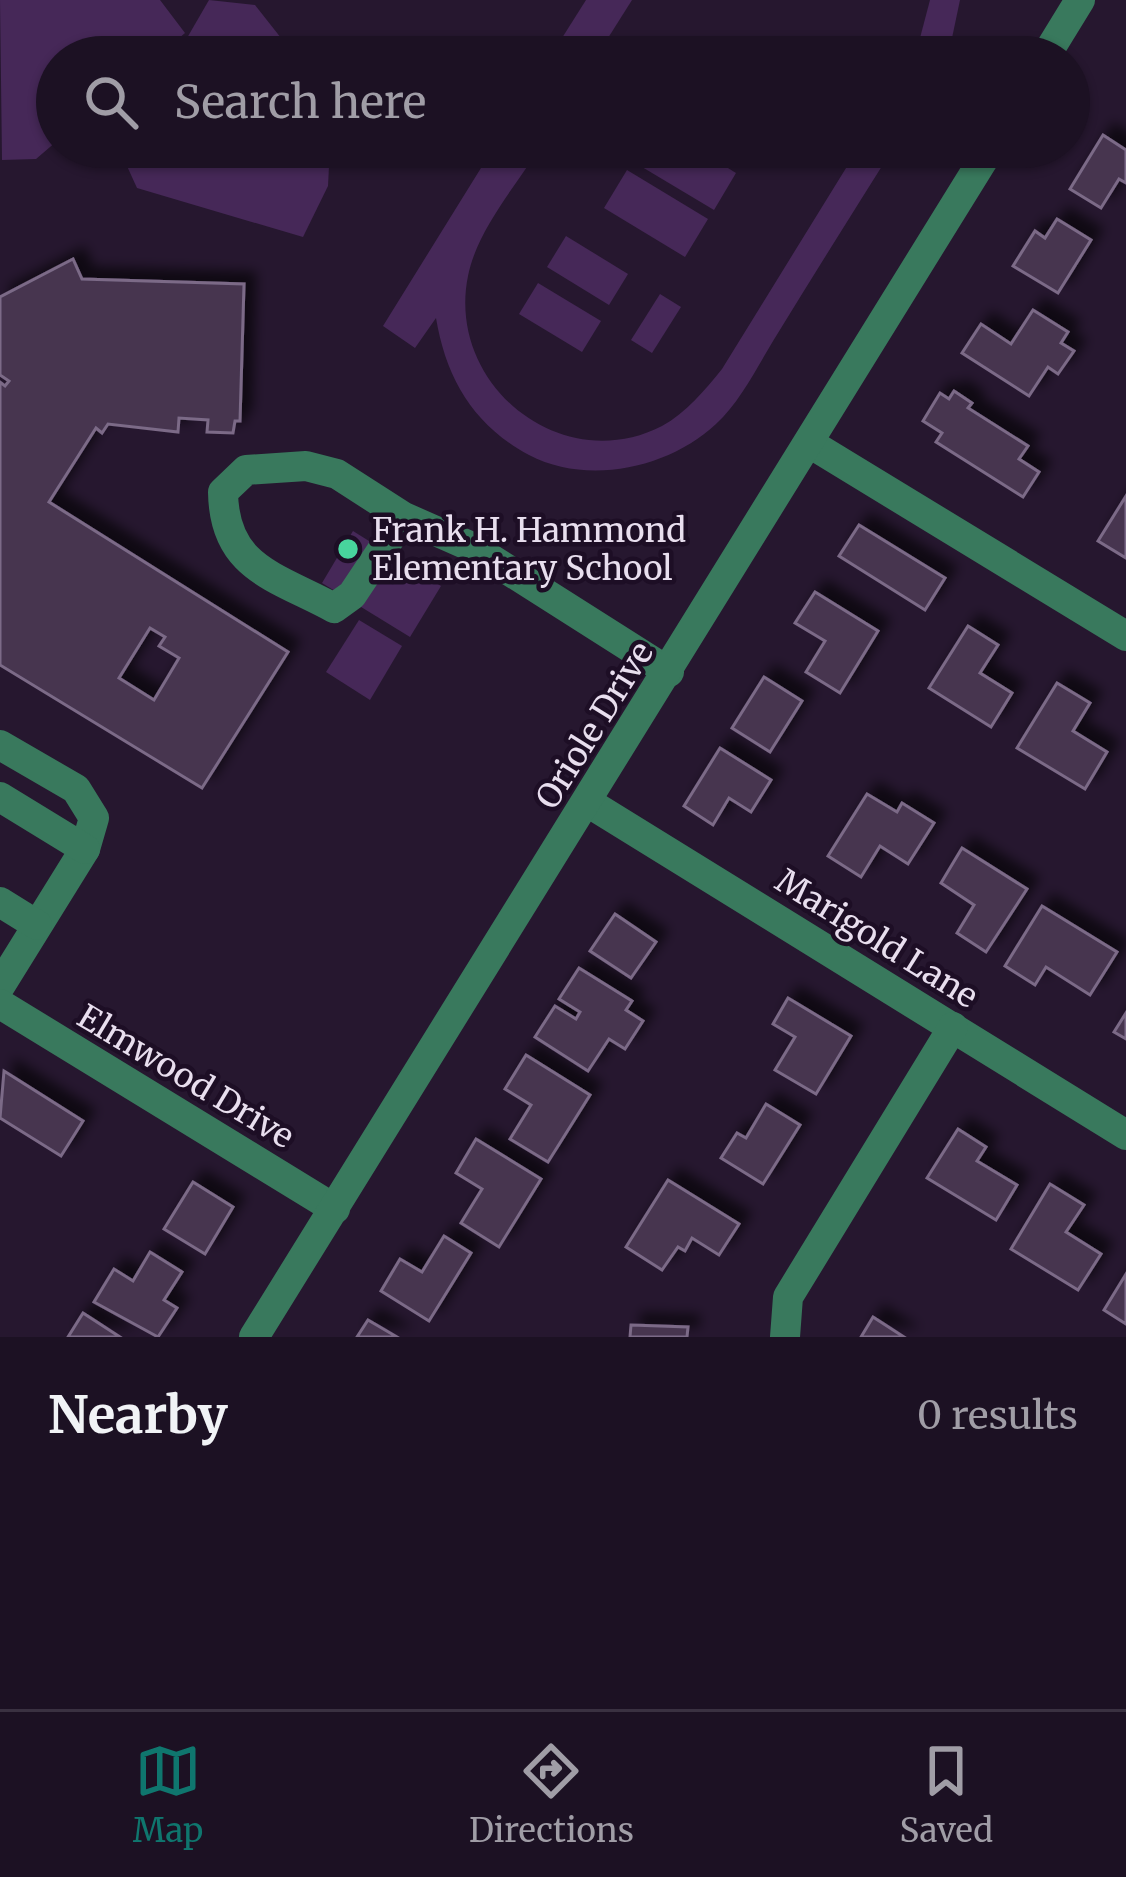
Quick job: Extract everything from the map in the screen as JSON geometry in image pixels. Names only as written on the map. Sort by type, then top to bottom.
[{"type":"street","points":[[1058,36],[1080,0]]},
{"type":"street","name":"Oriole Drive","points":[[254,1337],[978,168]]},
{"type":"street","points":[[811,444],[1126,636]]},
{"type":"street","points":[[404,517],[352,595],[334,608],[252,564],[229,541],[223,493],[246,470],[306,466],[337,474],[404,517],[472,548],[669,672]]},
{"type":"street","points":[[0,745],[76,789],[94,818],[85,849],[0,986]]},
{"type":"street","points":[[0,797],[85,849]]},
{"type":"street","name":"Marigold Lane","points":[[589,803],[1126,1135]]},
{"type":"street","points":[[0,902],[37,925]]},
{"type":"street","name":"Elmwood Drive","points":[[0,1004],[335,1209]]},
{"type":"street","points":[[785,1337],[788,1298],[953,1027]]},
{"type":"shaded area","points":[[0,0],[160,0],[185,33],[182,36],[36,36],[36,159],[2,160]]},
{"type":"shaded area","points":[[209,0],[255,5],[279,36],[188,36]]},
{"type":"shaded area","points":[[586,0],[632,0],[609,36],[563,36]]},
{"type":"shaded area","points":[[930,0],[960,0],[952,36],[921,36]]},
{"type":"shaded area","points":[[128,168],[329,168],[328,186],[303,237],[137,188]]},
{"type":"shaded area","points":[[481,168],[526,168],[488,225],[468,276],[466,316],[475,352],[493,385],[519,411],[550,430],[586,440],[624,439],[662,426],[687,408],[722,369],[846,168],[881,168],[725,414],[697,439],[652,461],[627,468],[576,469],[529,455],[492,429],[465,398],[447,360],[436,318],[415,348],[383,326]]},
{"type":"shaded area","points":[[644,168],[728,168],[736,173],[714,210]]},
{"type":"shaded area","points":[[627,170],[708,219],[685,257],[604,208]]},
{"type":"shaded area","points":[[566,236],[628,274],[609,305],[547,267]]},
{"type":"shaded area","points":[[538,283],[601,321],[582,352],[519,314]]},
{"type":"shaded area","points":[[660,294],[681,307],[652,353],[631,340]]},
{"type":"shaded area","points":[[353,531],[441,586],[410,637],[322,583]]},
{"type":"shaded area","points":[[359,620],[402,646],[370,700],[326,672]]},
{"type":"building","points":[[1103,135],[1126,150],[1126,183],[1119,179],[1101,208],[1070,189],[1083,168],[1090,168],[1090,156]]},
{"type":"building","points":[[1057,219],[1091,240],[1058,293],[1013,266],[1035,231],[1045,238]]},
{"type":"building","points":[[73,259],[82,279],[244,284],[240,421],[235,421],[233,433],[207,432],[208,420],[179,418],[178,432],[108,424],[102,433],[96,428],[49,502],[288,652],[202,788],[0,665],[0,382],[5,386],[9,381],[0,375],[0,297]],"holes":[[[150,628],[165,637],[159,646],[179,658],[154,700],[119,678]]]},
{"type":"building","points":[[1033,310],[1068,332],[1061,343],[1074,351],[1058,374],[1048,367],[1029,396],[962,353],[981,324],[1011,344]]},
{"type":"building","points":[[954,391],[972,403],[968,408],[1028,446],[1019,459],[1039,472],[1023,497],[936,442],[942,433],[923,421],[940,393],[949,399]]},
{"type":"building","points":[[1126,496],[1126,558],[1098,541]]},
{"type":"building","points":[[859,525],[945,578],[925,610],[839,556]]},
{"type":"building","points":[[815,592],[878,631],[840,693],[806,672],[825,641],[795,623]]},
{"type":"building","points":[[968,626],[998,645],[980,673],[1012,693],[991,727],[929,688]]},
{"type":"building","points":[[764,677],[802,701],[770,752],[732,728]]},
{"type":"building","points":[[1057,683],[1090,703],[1073,731],[1107,752],[1085,789],[1017,748]]},
{"type":"building","points":[[720,748],[771,780],[751,812],[729,798],[713,825],[684,806]]},
{"type":"building","points":[[867,794],[897,812],[902,803],[934,823],[908,864],[880,846],[861,877],[828,856]]},
{"type":"building","points":[[962,848],[1027,889],[986,952],[957,933],[974,905],[941,883]]},
{"type":"building","points":[[1042,906],[1117,952],[1090,995],[1046,967],[1035,985],[1005,966]]},
{"type":"building","points":[[615,914],[656,942],[631,978],[590,951]]},
{"type":"building","points":[[579,968],[632,1001],[626,1010],[643,1021],[625,1049],[609,1039],[588,1071],[535,1037],[555,1006],[576,1019],[580,1012],[559,999]]},
{"type":"building","points":[[788,998],[851,1036],[816,1094],[775,1070],[795,1037],[773,1024]]},
{"type":"building","points":[[1126,1013],[1126,1039],[1114,1032]]},
{"type":"building","points":[[526,1055],[590,1095],[548,1162],[510,1139],[531,1105],[505,1089]]},
{"type":"building","points":[[4,1071],[83,1121],[61,1156],[0,1118]]},
{"type":"building","points":[[766,1104],[800,1125],[763,1184],[721,1158],[737,1133],[746,1138]]},
{"type":"building","points":[[958,1129],[986,1147],[977,1161],[1017,1185],[996,1220],[927,1178]]},
{"type":"building","points":[[476,1139],[541,1179],[499,1247],[461,1223],[482,1189],[456,1173]]},
{"type":"building","points":[[668,1180],[739,1224],[719,1255],[692,1238],[685,1251],[678,1247],[662,1270],[626,1247]]},
{"type":"building","points":[[193,1182],[233,1207],[205,1254],[164,1229]]},
{"type":"building","points":[[1050,1184],[1084,1205],[1066,1232],[1101,1254],[1078,1290],[1011,1249]]},
{"type":"building","points":[[444,1236],[471,1253],[429,1321],[381,1291],[400,1259],[422,1272]]},
{"type":"building","points":[[150,1252],[182,1272],[164,1300],[177,1308],[158,1337],[94,1302],[114,1269],[133,1281]]},
{"type":"building","points":[[1126,1274],[1126,1324],[1104,1310]]},
{"type":"building","points":[[83,1313],[120,1337],[68,1337]]},
{"type":"building","points":[[873,1317],[904,1337],[861,1337]]},
{"type":"building","points":[[368,1320],[397,1337],[357,1337]]},
{"type":"building","points":[[631,1325],[688,1327],[687,1337],[630,1337]]},
{"type":"place","name":"Frank H. Hammond Elementary School","points":[[348,549]]}]
